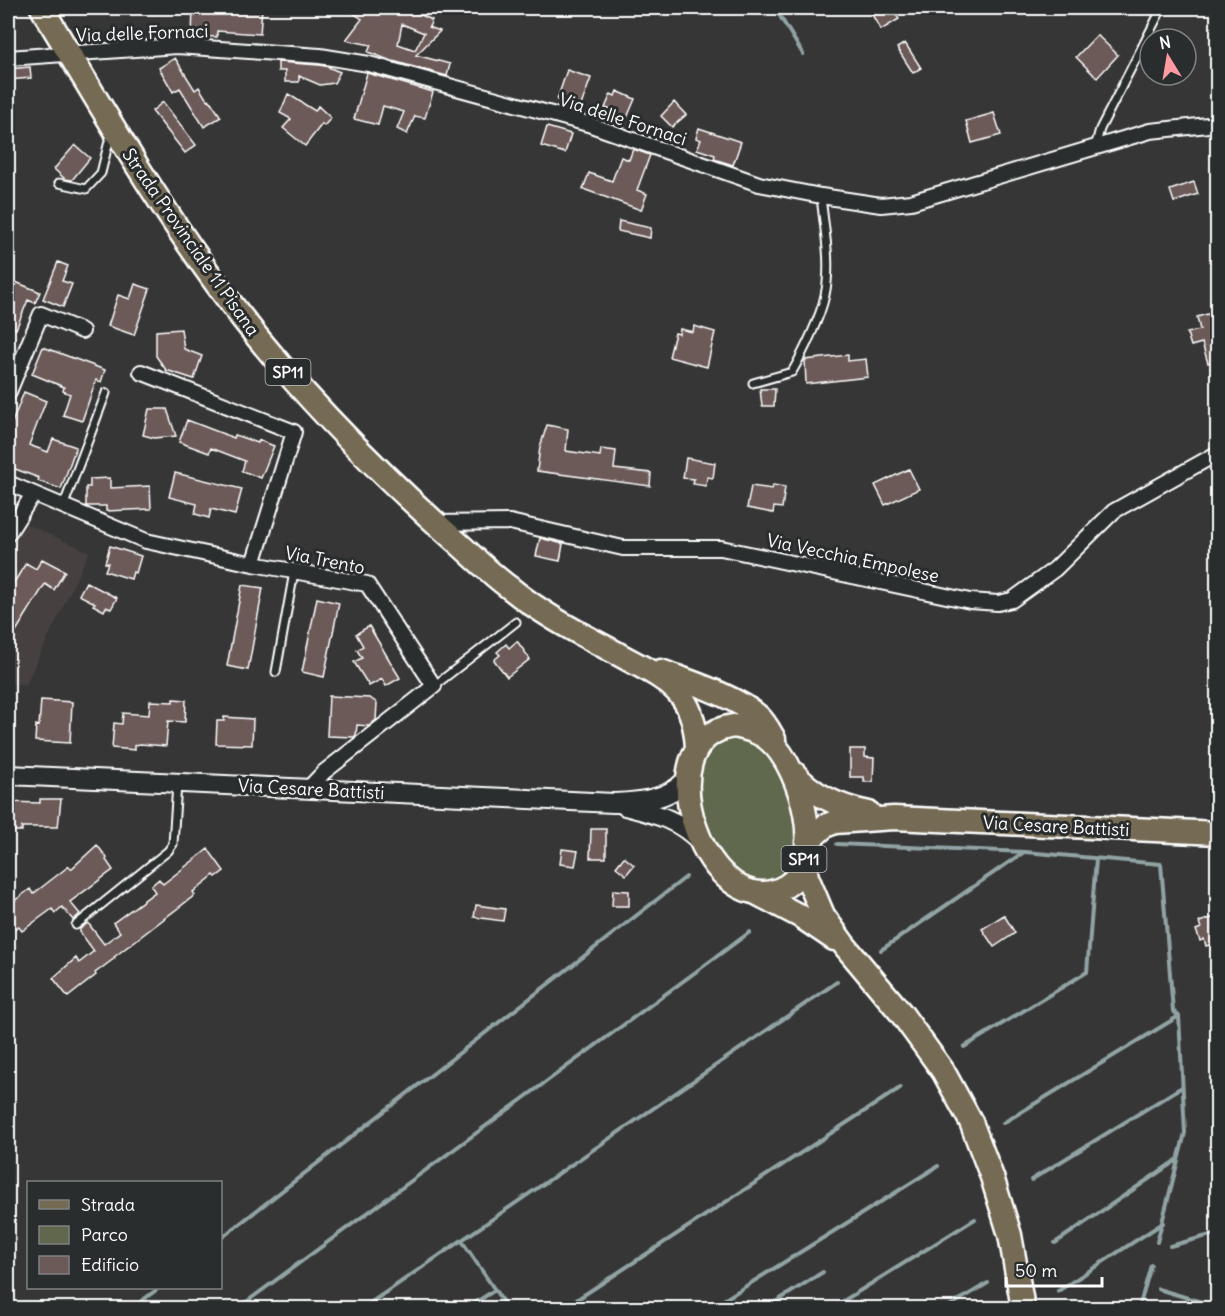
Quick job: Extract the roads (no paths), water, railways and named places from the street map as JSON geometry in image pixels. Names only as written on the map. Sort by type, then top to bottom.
[{"type":"main road","name":"Strada Provinciale 11 Pisana","points":[[42,8],[112,127],[193,251],[246,324],[310,398],[387,479],[509,588],[562,623],[652,672],[681,696],[694,724],[696,748]]},
{"type":"main road","name":"Strada Provinciale 11 Pisana","points":[[621,655],[718,693],[753,712],[767,726],[788,764]]},
{"type":"main road","name":"Via Cesare Battisti","points":[[788,764],[807,820],[806,850],[800,871],[792,882],[774,892],[753,892],[731,881],[714,863],[706,850],[694,827],[690,810],[690,774],[696,748],[710,734],[721,728],[734,726],[758,733],[771,742],[805,785],[832,802],[847,809],[894,818]]},
{"type":"main road","name":"Via Cesare Battisti","points":[[806,850],[817,832],[835,822],[894,818],[1218,833]]},
{"type":"main road","points":[[806,850],[807,877],[817,904],[845,946],[894,1004],[943,1071],[971,1122],[992,1177],[1010,1235],[1023,1308]]},
{"type":"main road","points":[[753,892],[800,916],[845,946]]},
{"type":"street","name":"Via delle Fornaci","points":[[8,58],[177,46],[320,56],[369,64],[588,124],[759,184],[881,205],[911,202],[1150,131],[1218,124]]},
{"type":"street","points":[[8,394],[41,314],[82,332]]},
{"type":"street","points":[[141,372],[294,432],[253,564]]},
{"type":"street","name":"Via Vecchia Empolese","points":[[436,523],[510,522],[623,548],[721,548],[970,601],[999,603],[1012,600],[1055,569],[1114,511],[1218,453]]},
{"type":"street","name":"Via Trento","points":[[8,483],[146,541],[294,572],[368,584],[434,686]]},
{"type":"street","points":[[8,534],[33,494]]},
{"type":"street","points":[[308,789],[324,772],[434,686]]},
{"type":"street","name":"Via Cesare Battisti","points":[[8,774],[614,803],[637,802],[665,794],[684,784],[690,774]]},
{"type":"street","name":"Via Cesare Battisti","points":[[614,803],[648,812],[681,825],[690,830],[706,850]]},
{"type":"lane","points":[[1095,147],[1100,129],[1162,8]]},
{"type":"lane","points":[[59,183],[86,189],[100,173],[112,127]]},
{"type":"lane","points":[[753,383],[792,372],[802,355],[825,296],[827,269],[821,196]]},
{"type":"lane","points":[[63,507],[106,393]]},
{"type":"lane","points":[[276,672],[294,572]]},
{"type":"lane","points":[[434,686],[516,622]]},
{"type":"lane","points":[[76,925],[168,851],[172,844],[177,783]]},
{"type":"waterway","points":[[775,8],[803,54]]},
{"type":"waterway","points":[[837,844],[1025,852],[1161,864],[1173,1011],[1179,1016],[1185,1133],[1157,1242]]},
{"type":"waterway","points":[[881,950],[1024,852]]},
{"type":"waterway","points":[[964,1047],[1087,972],[1096,859]]},
{"type":"waterway","points":[[222,1237],[686,877]]},
{"type":"waterway","points":[[238,1308],[750,932]]},
{"type":"waterway","points":[[363,1308],[837,982]]},
{"type":"waterway","points":[[1003,1123],[1179,1016]]},
{"type":"waterway","points":[[1031,1180],[1182,1087]]},
{"type":"waterway","points":[[564,1308],[900,1088]]},
{"type":"waterway","points":[[1055,1243],[1178,1159]]},
{"type":"waterway","points":[[711,1308],[938,1166]]},
{"type":"waterway","points":[[832,1308],[975,1219]]},
{"type":"waterway","points":[[1058,1291],[1163,1223]]},
{"type":"waterway","points":[[1170,1246],[1218,1233]]},
{"type":"waterway","points":[[462,1241],[507,1308]]},
{"type":"waterway","points":[[1139,1308],[1151,1265]]},
{"type":"waterway","points":[[766,1308],[823,1272]]},
{"type":"waterway","points":[[946,1308],[988,1283]]},
{"type":"waterway","points":[[132,1308],[158,1289]]},
{"type":"waterway","points":[[1158,1289],[1218,1307]]},
{"type":"waterway","points":[[467,1308],[495,1290]]}]
